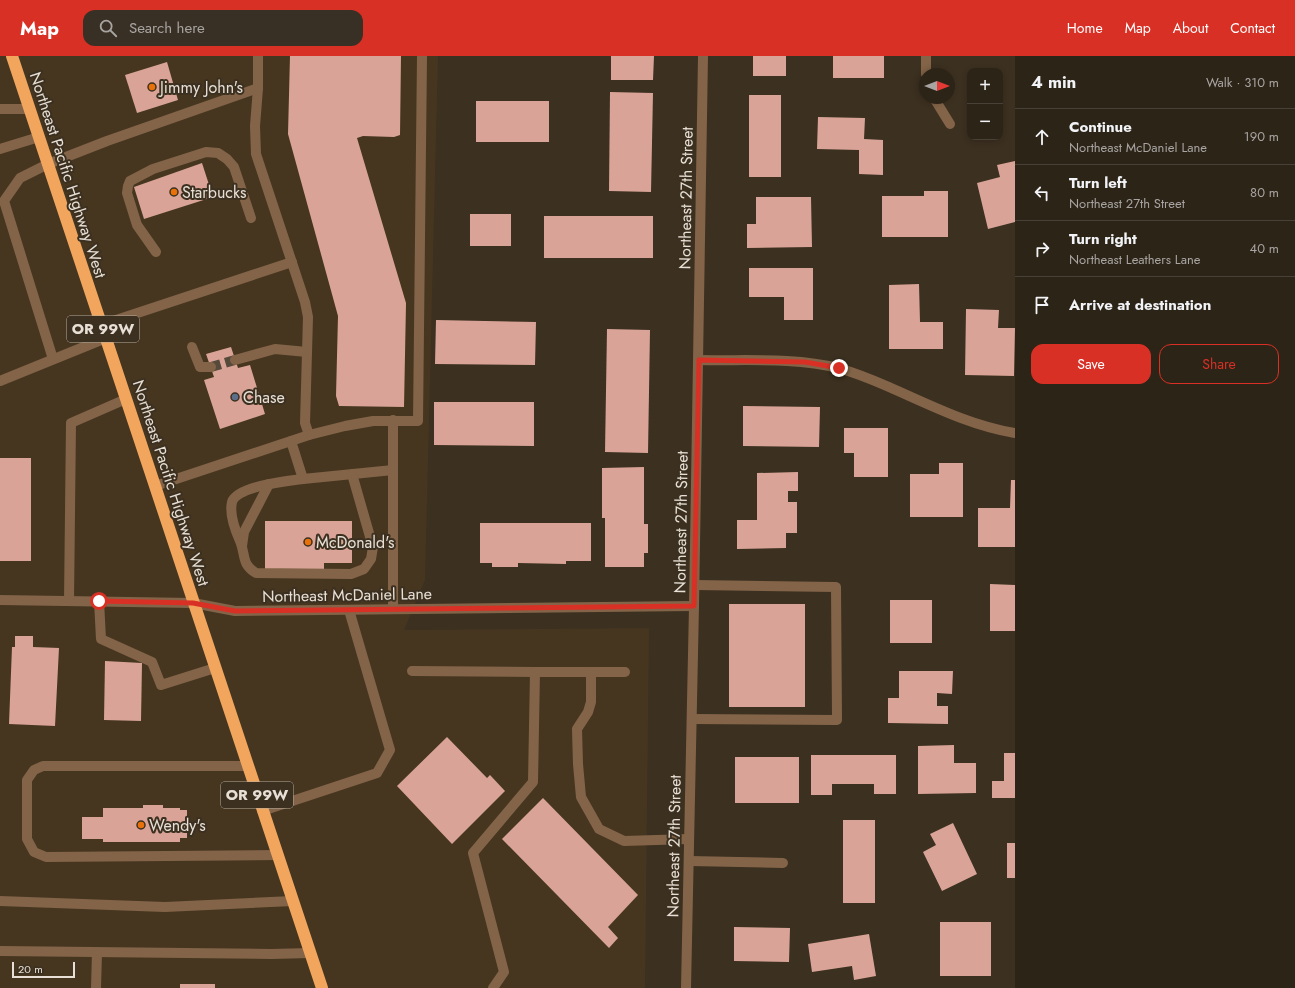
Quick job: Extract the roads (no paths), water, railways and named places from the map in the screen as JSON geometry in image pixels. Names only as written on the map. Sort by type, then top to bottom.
[{"type":"highway","name":"Northeast Pacific Highway West","points":[[12,56],[322,988]]},
{"type":"street","points":[[258,56],[256,154],[305,302],[308,317],[305,422],[309,435]]},
{"type":"street","points":[[154,486],[309,435],[373,421],[418,421],[422,56]]},
{"type":"street","name":"Northeast 27th Street","points":[[686,988],[695,585],[703,56]]},
{"type":"street","points":[[926,56],[926,68]]},
{"type":"street","points":[[53,359],[4,201],[20,178],[48,164],[111,140],[258,88]]},
{"type":"street","points":[[938,104],[950,124]]},
{"type":"street","points":[[0,109],[30,109]]},
{"type":"street","points":[[0,149],[39,138]]},
{"type":"street","points":[[156,252],[137,225],[127,194],[130,181],[154,169],[206,152],[218,153],[227,159],[234,167],[251,218]]},
{"type":"street","points":[[101,325],[292,262]]},
{"type":"street","points":[[0,381],[106,338]]},
{"type":"street","points":[[192,347],[200,367],[211,367]]},
{"type":"street","points":[[235,360],[275,350],[307,352]]},
{"type":"street","points":[[699,360],[805,362],[839,368],[870,379],[952,414],[998,430],[1015,433]]},
{"type":"street","points":[[69,601],[71,423],[126,399]]},
{"type":"street","points":[[393,420],[393,609]]},
{"type":"street","points":[[291,441],[303,478]]},
{"type":"street","points":[[242,546],[231,516],[232,502],[237,496],[248,490],[269,484],[303,478],[393,470]]},
{"type":"street","points":[[269,484],[244,532],[242,546],[243,558],[249,569],[256,573],[351,574],[364,569],[371,560],[373,547],[352,474]]},
{"type":"street","points":[[692,719],[837,720],[836,587],[695,585]]},
{"type":"street","name":"Northeast McDaniel Lane","points":[[0,600],[193,603],[235,611],[694,606]]},
{"type":"street","points":[[99,601],[102,639],[152,662],[161,685],[215,668]]},
{"type":"street","points":[[262,811],[377,773],[390,750],[349,610]]},
{"type":"street","points":[[412,671],[625,672]]},
{"type":"street","points":[[493,988],[504,972],[473,853],[534,782],[535,672]]},
{"type":"street","points":[[591,672],[591,702],[588,712],[577,728],[578,764],[581,797],[599,829],[624,841],[689,839]]},
{"type":"street","points":[[247,766],[44,766],[34,770],[27,780],[27,839],[34,852],[46,857],[278,855]]},
{"type":"street","points":[[689,861],[783,863]]},
{"type":"street","points":[[0,901],[165,907],[293,901]]},
{"type":"street","points":[[0,951],[272,954],[310,953]]},
{"type":"street","points":[[96,988],[97,952]]},
{"type":"tunnel","points":[[211,367],[235,360]]},
{"type":"place","name":"Jimmy John's","points":[[152,87]]},
{"type":"place","name":"Starbucks","points":[[174,192]]},
{"type":"place","name":"Chase","points":[[235,397]]},
{"type":"place","name":"McDonald's","points":[[308,542]]},
{"type":"place","name":"Wendy's","points":[[141,825]]}]
